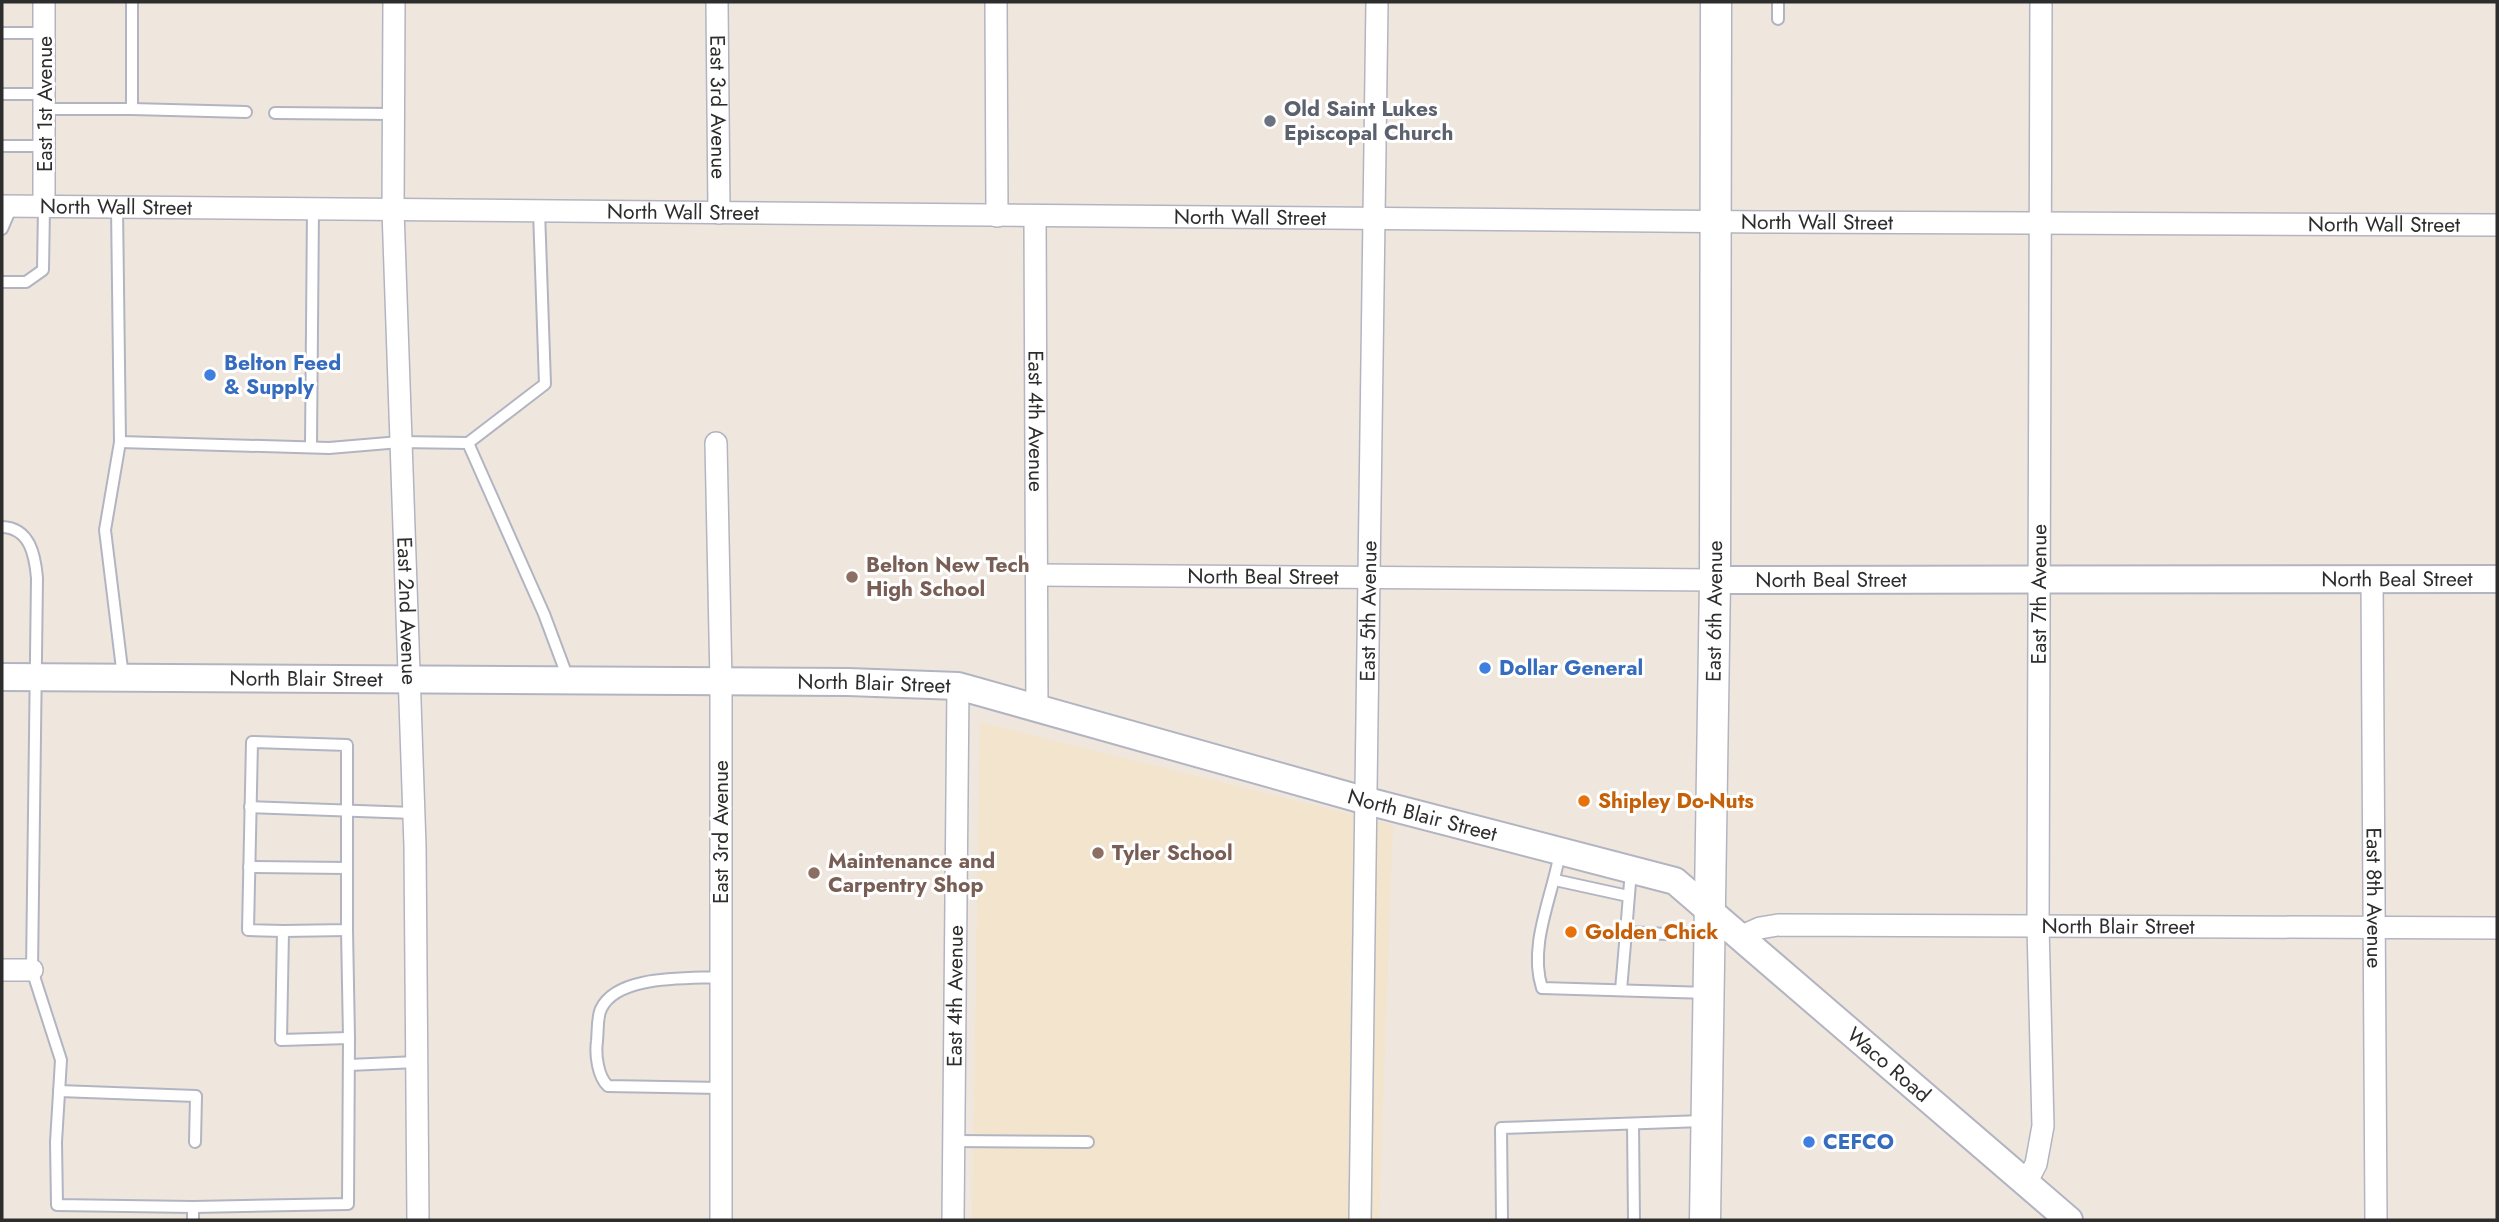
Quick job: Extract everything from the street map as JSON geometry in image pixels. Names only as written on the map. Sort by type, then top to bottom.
[{"type":"main road","name":"East 6th Avenue","points":[[1705,1220],[1714,580],[1716,2]]},
{"type":"street","name":"East 1st Avenue","points":[[44,2],[44,207]]},
{"type":"street","name":"East 2nd Avenue","points":[[394,2],[393,210],[414,813],[418,1220]]},
{"type":"street","name":"East 3rd Avenue","points":[[717,2],[719,213]]},
{"type":"street","points":[[996,2],[997,216]]},
{"type":"street","name":"East 5th Avenue","points":[[1360,1220],[1377,2]]},
{"type":"street","name":"East 7th Avenue","points":[[2026,1184],[2036,1164],[2043,1126],[2038,926],[2041,2]]},
{"type":"street","name":"North Wall Street","points":[[7,206],[1716,222],[2497,225]]},
{"type":"street","name":"East 4th Avenue","points":[[1035,216],[1037,710]]},
{"type":"street","name":"East 3rd Avenue","points":[[716,443],[721,682],[721,1220]]},
{"type":"street","name":"North Beal Street","points":[[1037,575],[1714,580],[2497,579]]},
{"type":"street","name":"East 8th Avenue","points":[[2372,578],[2376,1220]]},
{"type":"street","name":"North Blair Street","points":[[2,677],[848,682],[958,686],[1367,801],[1675,881],[1709,922]]},
{"type":"street","name":"East 4th Avenue","points":[[953,1220],[958,686]]},
{"type":"street","name":"Waco Road","points":[[1709,922],[1742,936],[2069,1220]]},
{"type":"street","name":"North Blair Street","points":[[1742,936],[1760,928],[1778,925],[2497,928]]},
{"type":"street","points":[[2,970],[32,970]]},
{"type":"lane","points":[[132,2],[132,109]]},
{"type":"lane","points":[[1778,2],[1778,19]]},
{"type":"lane","points":[[2,33],[45,33]]},
{"type":"lane","points":[[2,94],[45,102],[132,109],[246,112]]},
{"type":"lane","points":[[275,113],[393,114]]},
{"type":"lane","points":[[2,146],[45,146]]},
{"type":"lane","points":[[2,229],[7,206]]},
{"type":"lane","points":[[2,282],[26,282],[43,270],[44,207]]},
{"type":"lane","points":[[117,207],[120,442],[105,530],[123,677]]},
{"type":"lane","points":[[311,446],[313,209]]},
{"type":"lane","points":[[120,442],[329,448],[400,442],[468,443],[545,384],[539,211]]},
{"type":"lane","points":[[468,443],[544,614],[569,681]]},
{"type":"lane","points":[[2,527],[21,533],[31,545],[36,561],[38,678],[32,970],[61,1060],[56,1142],[58,1205],[192,1207],[348,1204],[347,745],[252,742],[248,930],[347,930]]},
{"type":"lane","points":[[250,807],[414,813]]},
{"type":"lane","points":[[1560,851],[1555,880],[1547,900],[1538,975],[1542,988],[1708,993]]},
{"type":"lane","points":[[249,867],[347,868]]},
{"type":"lane","points":[[1621,990],[1631,870]]},
{"type":"lane","points":[[1555,880],[1628,896]]},
{"type":"lane","points":[[1626,932],[1709,922]]},
{"type":"lane","points":[[283,932],[281,1040],[349,1038]]},
{"type":"lane","points":[[721,1088],[608,1086],[602,1081],[596,1049],[601,1008],[620,989],[645,982],[722,977]]},
{"type":"lane","points":[[349,1065],[417,1062]]},
{"type":"lane","points":[[59,1091],[196,1096],[195,1142]]},
{"type":"lane","points":[[1502,1220],[1501,1128],[1706,1120]]},
{"type":"lane","points":[[1633,1124],[1634,1220]]},
{"type":"lane","points":[[954,1141],[1088,1142]]},
{"type":"lane","points":[[192,1207],[193,1220]]},
{"type":"shaded area","points":[[980,722],[1393,825],[1379,1220],[972,1220]]},
{"type":"place","name":"Old Saint Lukes Episcopal Church","points":[[1270,121]]},
{"type":"place","name":"Belton Feed & Supply","points":[[210,375]]},
{"type":"place","name":"Belton New Tech High School","points":[[852,577]]},
{"type":"place","name":"Dollar General","points":[[1485,668]]},
{"type":"place","name":"Shipley Do-Nuts","points":[[1584,801]]},
{"type":"place","name":"Tyler School","points":[[1098,853]]},
{"type":"place","name":"Maintenance and Carpentry Shop","points":[[814,873]]},
{"type":"place","name":"Golden Chick","points":[[1571,932]]},
{"type":"place","name":"CEFCO","points":[[1809,1142]]}]
